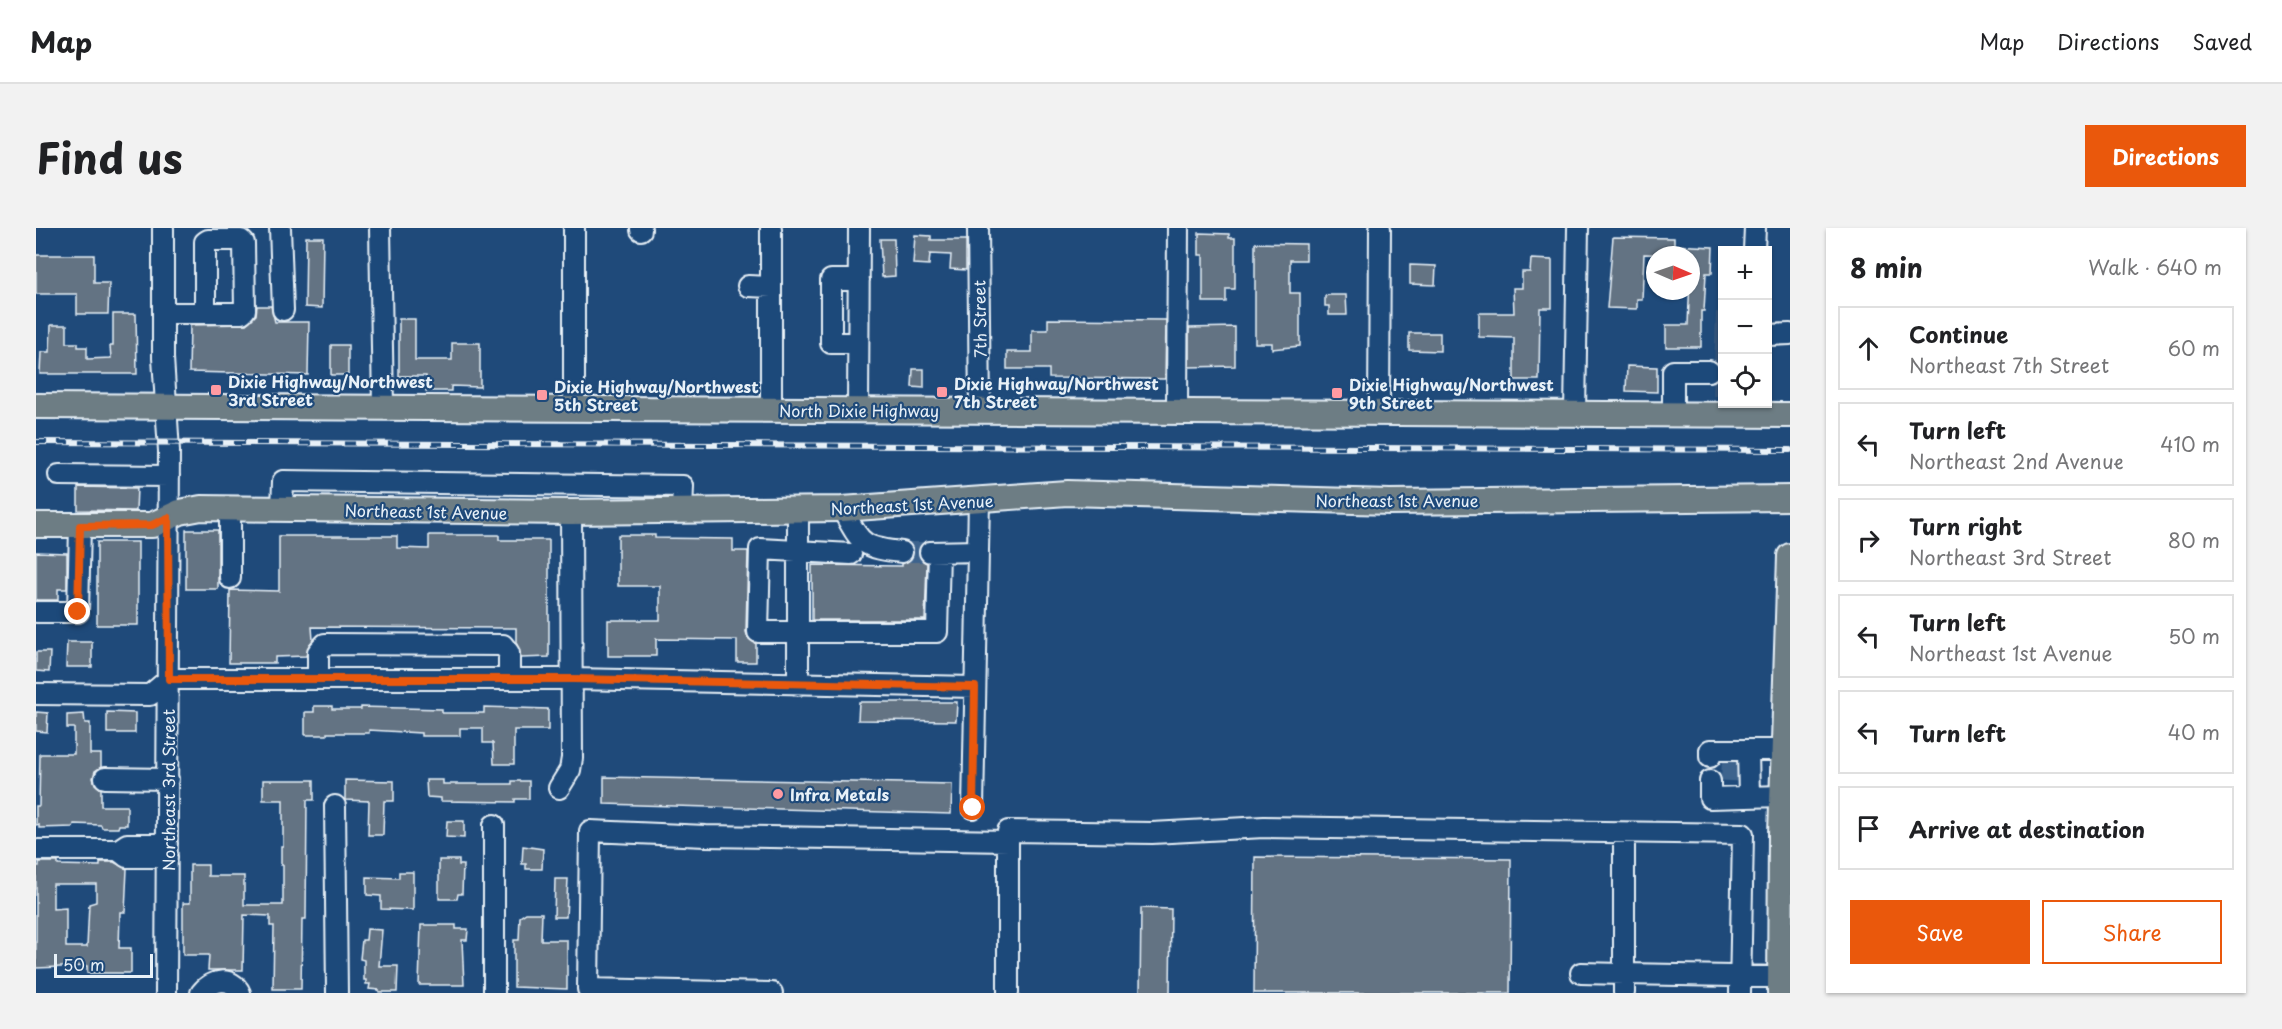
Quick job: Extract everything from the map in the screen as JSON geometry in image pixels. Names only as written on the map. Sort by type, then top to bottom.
[{"type":"main road","name":"North Dixie Highway","points":[[36,406],[1672,414],[1725,409],[1790,415]]},
{"type":"main road","name":"Northeast 1st Avenue","points":[[36,525],[152,525],[180,513],[201,508],[573,512],[843,509],[1067,493],[1390,502],[1790,498]]},
{"type":"main road","points":[[1784,982],[1785,834],[1782,796],[1786,743],[1790,556]]},
{"type":"street","name":"Northeast 3rd Street","points":[[163,228],[163,314],[170,476],[166,993]]},
{"type":"street","points":[[280,228],[284,310]]},
{"type":"street","points":[[380,228],[383,408]]},
{"type":"street","points":[[574,228],[574,408]]},
{"type":"street","points":[[771,228],[771,409]]},
{"type":"street","points":[[858,409],[859,228]]},
{"type":"street","name":"7th Street","points":[[978,228],[980,411]]},
{"type":"street","points":[[1177,411],[1178,228]]},
{"type":"street","points":[[1379,412],[1380,228]]},
{"type":"street","points":[[1575,413],[1578,228]]},
{"type":"street","points":[[1755,228],[1755,246]]},
{"type":"street","points":[[858,343],[831,343],[831,280],[859,280]]},
{"type":"street","points":[[748,286],[771,287]]},
{"type":"street","points":[[163,314],[205,313]]},
{"type":"street","points":[[1772,335],[1790,334]]},
{"type":"street","points":[[1672,414],[1673,370],[1709,371]]},
{"type":"street","points":[[59,475],[170,476]]},
{"type":"street","points":[[282,509],[283,480],[683,486],[682,511]]},
{"type":"street","points":[[559,788],[570,770],[572,758],[573,512],[576,484]]},
{"type":"street","points":[[973,808],[979,500]]},
{"type":"street","points":[[230,509],[230,578]]},
{"type":"street","points":[[798,509],[798,685]]},
{"type":"street","points":[[843,509],[857,537],[875,549],[902,552]]},
{"type":"street","points":[[36,612],[78,612],[80,526]]},
{"type":"street","points":[[852,554],[760,549],[758,632],[937,632],[934,552],[978,551]]},
{"type":"street","points":[[318,679],[318,652],[325,644],[360,644],[503,645],[509,654],[509,679]]},
{"type":"street","points":[[36,694],[150,695],[169,679],[573,679],[975,687]]},
{"type":"street","points":[[1710,757],[1710,750],[1737,753],[1786,743]]},
{"type":"street","points":[[1737,753],[1737,792]]},
{"type":"street","points":[[105,778],[168,779]]},
{"type":"street","points":[[1710,781],[1710,798],[1737,792],[1782,796]]},
{"type":"street","points":[[335,806],[336,993]]},
{"type":"street","points":[[494,825],[494,993]]},
{"type":"street","points":[[1008,993],[1008,831],[1152,833],[1264,827],[1743,834],[1740,984]]},
{"type":"street","points":[[772,993],[588,989],[590,831],[706,836],[1008,841]]},
{"type":"street","points":[[1624,833],[1624,983]]},
{"type":"street","points":[[36,850],[118,850],[127,844],[167,851]]},
{"type":"street","points":[[1581,973],[1624,983],[1784,982]]},
{"type":"street","points":[[201,993],[215,982],[241,985]]},
{"type":"shaded area","points":[[1716,312],[1718,312],[1718,396],[1713,396]]},
{"type":"building","points":[[1199,233],[1229,234],[1229,238],[1235,238],[1235,289],[1226,289],[1226,302],[1203,302],[1203,255],[1199,255]]},
{"type":"building","points":[[915,235],[931,236],[931,240],[966,240],[966,270],[950,269],[951,255],[930,254],[929,265],[913,264]]},
{"type":"building","points":[[306,237],[323,237],[322,308],[305,307]]},
{"type":"building","points":[[1613,237],[1674,238],[1674,245],[1694,246],[1646,246],[1642,299],[1637,299],[1637,309],[1607,308]]},
{"type":"building","points":[[880,239],[894,239],[895,276],[882,277]]},
{"type":"building","points":[[1255,243],[1306,244],[1306,260],[1290,260],[1290,293],[1300,293],[1300,346],[1272,349],[1272,343],[1255,343]]},
{"type":"building","points":[[1700,246],[1713,247],[1712,273],[1706,273],[1704,311],[1701,311],[1701,347],[1666,347],[1666,325],[1688,325],[1689,300],[1700,300]]},
{"type":"building","points":[[36,255],[94,255],[94,283],[109,283],[108,314],[77,314],[77,294],[36,294]]},
{"type":"building","points":[[1531,259],[1552,260],[1552,308],[1540,308],[1539,380],[1514,380],[1514,338],[1479,337],[1479,313],[1514,313],[1513,288],[1522,288],[1522,272],[1530,272]]},
{"type":"building","points":[[1410,265],[1436,266],[1435,285],[1410,284]]},
{"type":"building","points":[[1346,295],[1347,315],[1329,315],[1329,306],[1325,306],[1325,296]]},
{"type":"building","points":[[257,306],[271,306],[275,322],[309,322],[308,375],[189,372],[190,325],[246,324],[256,315]]},
{"type":"building","points":[[113,314],[136,314],[137,374],[40,374],[41,352],[50,352],[51,325],[67,325],[67,343],[78,343],[78,347],[87,347],[87,359],[111,358]]},
{"type":"building","points":[[399,319],[415,319],[415,360],[452,360],[452,343],[480,343],[480,387],[451,386],[451,391],[426,391],[426,376],[399,376]]},
{"type":"building","points":[[1048,319],[1166,320],[1165,379],[1049,378],[1049,369],[1007,369],[1007,352],[1032,352],[1032,330],[1048,330]]},
{"type":"building","points":[[1235,327],[1235,366],[1189,367],[1189,328]]},
{"type":"building","points":[[1409,333],[1440,333],[1440,351],[1409,350]]},
{"type":"building","points":[[331,345],[348,345],[348,375],[331,375]]},
{"type":"building","points":[[1627,366],[1657,367],[1657,392],[1626,391]]},
{"type":"building","points":[[913,369],[924,369],[924,388],[912,387]]},
{"type":"building","points":[[78,487],[137,488],[136,511],[78,510]]},
{"type":"building","points":[[186,530],[218,530],[218,589],[186,589]]},
{"type":"building","points":[[429,535],[499,535],[499,540],[549,540],[549,657],[521,658],[516,642],[516,628],[312,627],[313,640],[306,656],[275,657],[275,663],[229,663],[230,590],[279,591],[279,536],[397,536],[397,548],[429,549]]},
{"type":"building","points":[[618,535],[733,539],[733,551],[748,551],[746,632],[748,638],[756,644],[756,662],[737,662],[737,640],[656,639],[656,656],[608,656],[608,620],[660,620],[660,586],[618,586]]},
{"type":"building","points":[[97,542],[138,542],[138,625],[97,625]]},
{"type":"building","points":[[910,544],[922,544],[918,553],[920,559],[927,563],[925,620],[812,620],[812,565],[902,566],[912,559],[914,553]]},
{"type":"building","points":[[36,552],[67,553],[67,589],[58,589],[58,600],[36,600]]},
{"type":"building","points":[[67,642],[92,642],[92,667],[66,667]]},
{"type":"building","points":[[36,652],[50,652],[49,672],[36,671]]},
{"type":"building","points":[[859,702],[957,702],[956,721],[858,720]]},
{"type":"building","points":[[314,706],[332,706],[332,709],[361,709],[361,707],[442,709],[442,713],[484,713],[484,707],[548,709],[548,730],[514,730],[514,764],[494,764],[493,743],[483,743],[483,728],[460,728],[460,736],[421,736],[421,733],[369,730],[369,733],[305,735],[305,712],[314,712]]},
{"type":"building","points":[[36,712],[48,713],[47,732],[36,731]]},
{"type":"building","points":[[107,712],[135,713],[135,733],[107,733]]},
{"type":"building","points":[[84,714],[85,723],[90,723],[90,754],[101,754],[101,767],[95,771],[93,778],[95,784],[101,789],[101,806],[127,806],[127,825],[119,825],[118,828],[102,828],[101,825],[74,824],[73,827],[39,828],[39,824],[36,825],[36,806],[39,806],[40,754],[74,754],[74,728],[67,728],[67,715]]},
{"type":"building","name":"Infra Metals","points":[[604,777],[952,784],[951,814],[604,804]]},
{"type":"building","points":[[263,780],[314,780],[314,800],[307,800],[306,919],[302,919],[301,989],[273,989],[274,926],[270,926],[270,916],[244,915],[243,970],[208,970],[209,955],[183,955],[183,903],[190,903],[190,865],[208,865],[208,876],[244,876],[244,905],[283,905],[281,846],[283,846],[283,800],[263,800]]},
{"type":"building","points":[[345,780],[394,781],[394,801],[384,801],[383,835],[368,835],[369,801],[345,800]]},
{"type":"building","points":[[426,780],[443,780],[443,784],[512,784],[512,781],[529,781],[529,799],[515,799],[515,802],[441,801],[441,798],[427,797]]},
{"type":"building","points":[[447,821],[464,821],[464,838],[446,837]]},
{"type":"building","points":[[523,846],[543,849],[542,869],[526,869],[526,864],[522,864]]},
{"type":"building","points":[[1255,857],[1511,859],[1510,993],[1254,993]]},
{"type":"building","points":[[439,860],[459,860],[459,865],[463,865],[462,894],[458,894],[457,899],[439,899]]},
{"type":"building","points":[[39,862],[100,866],[100,862],[114,862],[127,869],[125,912],[120,912],[119,948],[131,948],[131,973],[87,973],[87,966],[36,968],[36,866],[39,866]],"holes":[[[53,884],[96,884],[96,902],[89,904],[87,947],[66,947],[66,908],[53,909]]]},
{"type":"building","points":[[399,872],[413,872],[413,910],[381,909],[381,896],[367,895],[367,877],[399,878]]},
{"type":"building","points":[[555,879],[568,879],[566,917],[554,917]]},
{"type":"building","points":[[1141,908],[1171,909],[1170,993],[1140,993]]},
{"type":"building","points":[[526,913],[542,913],[541,940],[567,940],[567,989],[514,987],[514,940],[519,940],[520,917]]},
{"type":"building","points":[[421,925],[456,925],[456,929],[468,929],[467,940],[462,940],[464,985],[419,985]]},
{"type":"building","points":[[367,929],[382,930],[379,966],[398,966],[397,992],[379,992],[379,990],[369,989],[370,984],[366,984],[364,980],[364,960],[360,959],[362,940],[366,940]]},
{"type":"tunnel","points":[[902,552],[930,552]]},
{"type":"tunnel","points":[[1731,781],[1732,758]]},
{"type":"railway","points":[[36,442],[1790,450]]},
{"type":"place","name":"Dixie Highway/Northwest 3rd Street","points":[[216,390]]},
{"type":"place","name":"Dixie Highway/Northwest 7th Street","points":[[942,392]]},
{"type":"place","name":"Dixie Highway/Northwest 9th Street","points":[[1337,393]]},
{"type":"place","name":"Dixie Highway/Northwest 5th Street","points":[[542,395]]},
{"type":"place","name":"Infra Metals","points":[[778,794]]},
{"type":"route","points":[[78,612],[80,526],[152,525],[168,518],[169,679],[573,679],[975,687],[973,808]]}]
